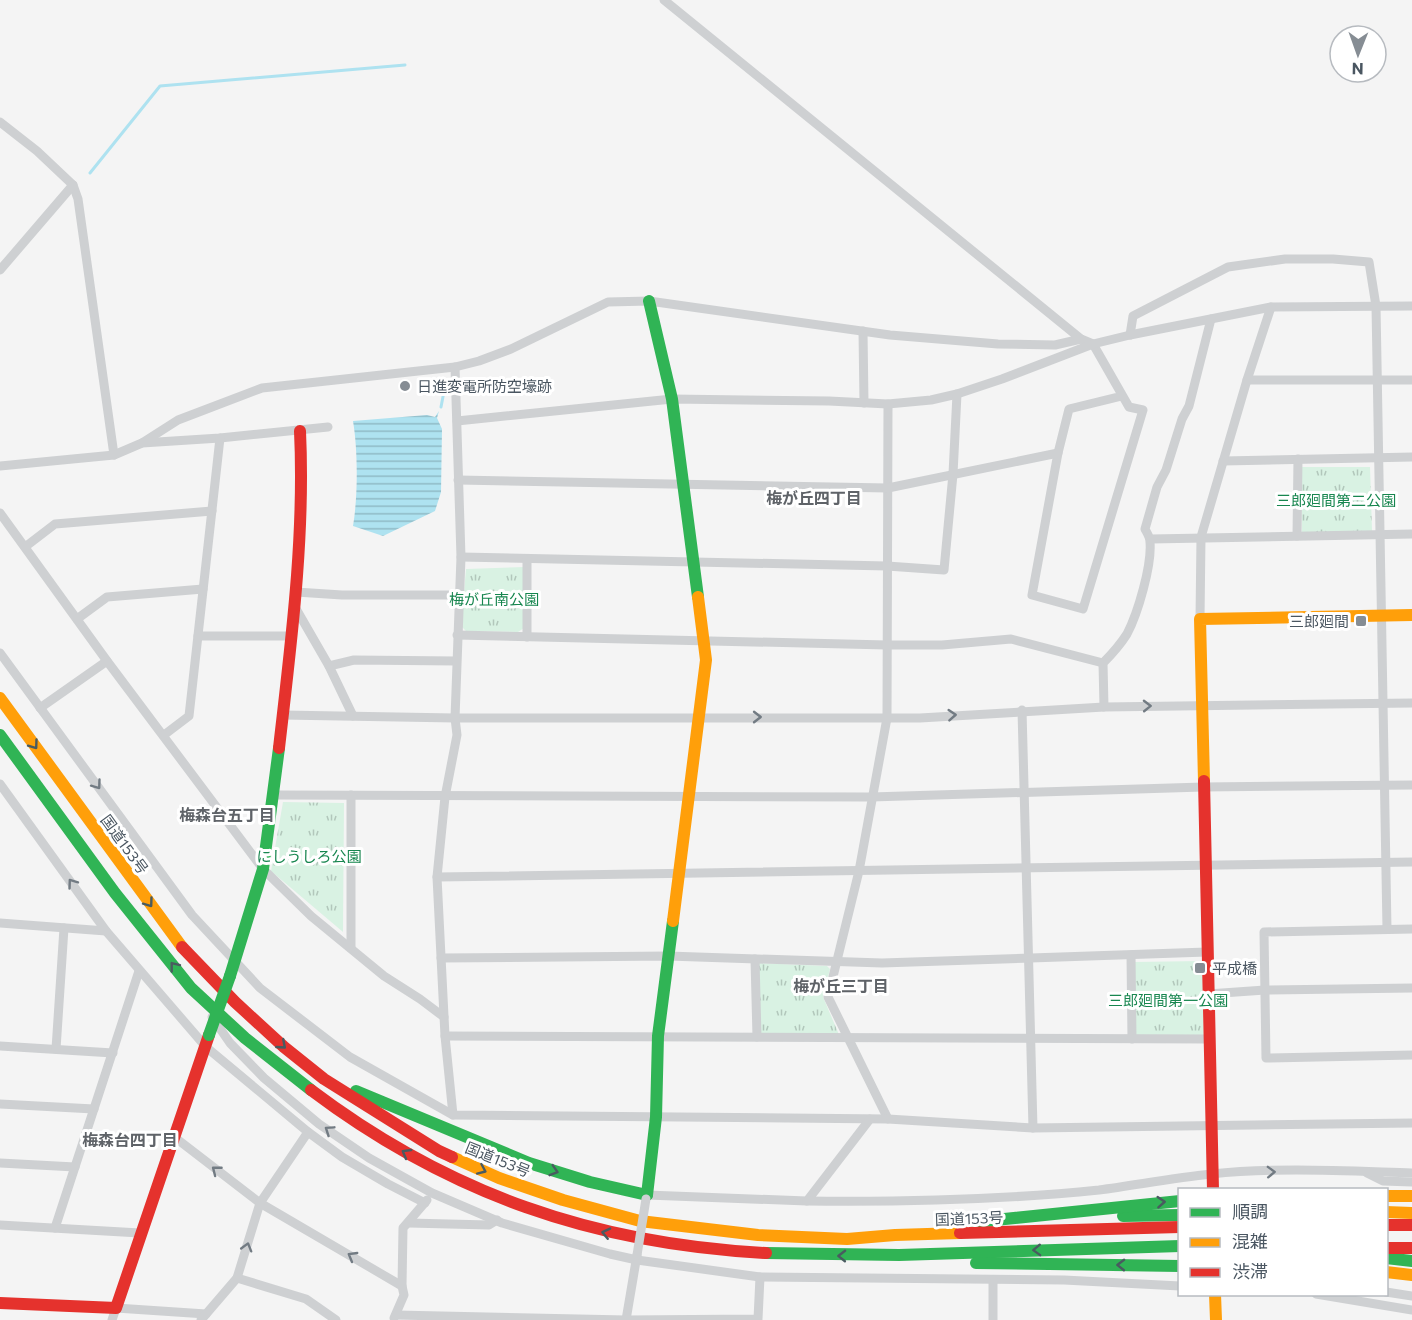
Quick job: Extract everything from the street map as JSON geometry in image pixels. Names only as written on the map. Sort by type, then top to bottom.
[{"type":"main road","points":[[324,1079],[529,1163],[647,1197],[656,1117],[658,1036],[706,660],[672,399],[649,301]]},
{"type":"main road","points":[[0,1303],[114,1314],[173,1136],[230,976],[263,869],[274,795],[295,608],[302,470],[300,430]]},
{"type":"main road","points":[[1213,1180],[1200,619],[1412,615]]},
{"type":"main road","name":"国道153号","points":[[0,698],[184,951],[235,1002],[284,1047],[324,1079],[439,1151],[499,1178],[563,1200],[640,1221],[758,1235],[847,1239],[895,1235],[1178,1227]]},
{"type":"main road","points":[[0,735],[137,920],[189,986],[274,1063],[374,1135],[439,1172],[528,1209],[599,1231],[650,1242],[770,1254],[900,1256],[1178,1246]]},
{"type":"main road","points":[[1388,1196],[1412,1196]]},
{"type":"main road","points":[[895,1235],[946,1224],[1178,1201]]},
{"type":"main road","points":[[1388,1212],[1412,1213]]},
{"type":"main road","points":[[1035,1217],[1178,1215]]},
{"type":"main road","points":[[1388,1225],[1412,1225]]},
{"type":"main road","points":[[1099,1248],[1140,1254],[1178,1254]]},
{"type":"main road","points":[[1388,1248],[1412,1248]]},
{"type":"main road","points":[[900,1256],[953,1263],[1178,1266]]},
{"type":"main road","points":[[1388,1258],[1412,1261]]},
{"type":"main road","points":[[1388,1272],[1412,1275]]},
{"type":"main road","points":[[1215,1296],[1216,1320]]},
{"type":"street","points":[[664,0],[1081,339],[1092,344],[1130,407],[1143,410],[1083,609],[1032,595],[1058,453],[1069,410],[1122,396]]},
{"type":"street","points":[[0,122],[73,185],[78,199],[114,455]]},
{"type":"street","points":[[0,270],[73,185]]},
{"type":"street","points":[[1130,335],[1133,316],[1228,267],[1285,259],[1369,262],[1376,306],[1387,930]]},
{"type":"street","points":[[0,466],[114,455],[142,443],[178,420],[262,388],[455,367],[479,361],[511,349],[608,302],[649,301],[864,331],[998,344],[1055,345],[1081,339]]},
{"type":"street","points":[[457,421],[672,399],[888,404],[930,400],[1002,380],[1092,344],[1271,307],[1412,306]]},
{"type":"street","points":[[1200,619],[1201,537],[1271,307]]},
{"type":"street","points":[[1104,707],[1102,663],[1120,645],[1128,631],[1149,565],[1151,539],[1145,529],[1157,488],[1166,470],[1182,419],[1189,406],[1211,319]]},
{"type":"street","points":[[864,331],[864,403]]},
{"type":"street","points":[[453,1115],[445,1035],[437,877],[445,797],[457,735],[456,661],[461,557],[455,367]]},
{"type":"street","points":[[1247,380],[1412,380]]},
{"type":"street","points":[[461,557],[887,566],[944,570],[953,474],[957,394]]},
{"type":"street","points":[[888,404],[887,718],[859,871],[828,997],[888,1119]]},
{"type":"street","points":[[142,443],[328,427]]},
{"type":"street","points":[[164,735],[189,716],[220,438]]},
{"type":"street","points":[[458,480],[888,488],[1058,453]]},
{"type":"street","points":[[1223,461],[1412,458]]},
{"type":"street","points":[[1297,536],[1298,459]]},
{"type":"street","points":[[25,548],[55,524],[212,511]]},
{"type":"street","points":[[0,513],[107,661],[263,869],[311,916],[384,975],[444,1017]]},
{"type":"street","points":[[1151,539],[1412,534]]},
{"type":"street","points":[[527,560],[527,637]]},
{"type":"street","points":[[76,619],[107,597],[203,590]]},
{"type":"street","points":[[296,592],[342,595],[459,595]]},
{"type":"street","points":[[295,608],[329,666],[353,716]]},
{"type":"street","points":[[198,636],[292,636]]},
{"type":"street","points":[[457,636],[887,645],[942,645],[1011,639],[1102,663]]},
{"type":"street","points":[[0,653],[192,915],[234,962],[260,988],[350,1057],[453,1115],[888,1119],[1033,1128],[1412,1123]]},
{"type":"street","points":[[329,666],[354,660],[456,661]]},
{"type":"street","points":[[40,708],[107,661]]},
{"type":"street","points":[[282,716],[920,718],[1022,710],[1104,707],[1412,703]]},
{"type":"street","points":[[1022,710],[1033,1128]]},
{"type":"street","points":[[0,784],[106,931],[139,971],[207,1041],[308,1132],[351,1162],[425,1203]]},
{"type":"street","points":[[274,795],[871,797],[1203,787],[1412,785]]},
{"type":"street","points":[[351,795],[351,948]]},
{"type":"street","points":[[437,877],[1412,862]]},
{"type":"street","points":[[0,923],[106,931]]},
{"type":"street","points":[[56,1049],[64,928]]},
{"type":"street","points":[[1412,929],[1264,932],[1266,1058],[1412,1055]]},
{"type":"street","points":[[441,958],[668,956],[882,963],[1207,952]]},
{"type":"street","points":[[1131,955],[1131,1039]]},
{"type":"street","points":[[755,959],[757,1037]]},
{"type":"street","points":[[55,1228],[139,971]]},
{"type":"street","points":[[189,986],[230,1042],[264,1078],[336,1136],[369,1158],[432,1193],[496,1220],[610,1254],[760,1277],[1064,1280],[1178,1286]]},
{"type":"street","points":[[1208,994],[1265,990],[1412,988]]},
{"type":"street","points":[[445,1035],[1209,1039]]},
{"type":"street","points":[[0,1046],[113,1053]]},
{"type":"street","points":[[0,1104],[94,1109]]},
{"type":"street","points":[[807,1201],[870,1119]]},
{"type":"street","points":[[114,1314],[203,1317],[237,1278],[260,1203],[308,1132]]},
{"type":"street","points":[[173,1136],[260,1203],[402,1286]]},
{"type":"street","points":[[0,1162],[75,1167]]},
{"type":"street","points":[[626,1320],[647,1197],[894,1202],[991,1199],[1304,1171],[1412,1173]]},
{"type":"street","points":[[1365,1172],[1383,1181],[1412,1182]]},
{"type":"street","points":[[432,1193],[403,1228],[402,1286],[404,1295],[395,1318],[760,1320],[760,1277]]},
{"type":"street","points":[[409,1223],[489,1225],[496,1220]]},
{"type":"street","points":[[0,1225],[140,1233]]},
{"type":"street","points":[[237,1278],[306,1299],[325,1316],[336,1320]]},
{"type":"street","points":[[993,1280],[993,1320]]},
{"type":"street","points":[[1388,1292],[1412,1296]]},
{"type":"street","points":[[1329,1296],[1412,1310]]},
{"type":"green space","name":"三郎廻間第二公園","points":[[1301,467],[1370,467],[1372,531],[1302,533]]},
{"type":"green space","name":"梅が丘南公園","points":[[525,567],[524,628],[518,632],[466,631],[461,626],[466,569]]},
{"type":"green space","name":"にしうしろ公園","points":[[283,802],[344,803],[343,932],[271,871]]},
{"type":"green space","name":"三郎廻間第一公園","points":[[1202,961],[1204,1037],[1134,1037],[1133,962]]},
{"type":"green space","points":[[758,963],[827,966],[830,969],[823,997],[840,1037],[759,1035]]},
{"type":"water","points":[[439,411],[437,418],[442,429],[441,492],[435,511],[383,536],[353,526],[357,474],[353,421],[427,415],[435,417]]},
{"type":"waterway","points":[[90,173],[160,86],[405,65]]},
{"type":"waterway","points":[[441,407],[446,381]]},
{"type":"traffic: fast","points":[[649,301],[672,399],[698,597]]},
{"type":"traffic: fast","points":[[0,735],[115,893],[191,988],[245,1038],[311,1090]]},
{"type":"traffic: fast","points":[[230,976],[263,869],[279,748]]},
{"type":"traffic: fast","points":[[647,1195],[656,1117],[658,1036],[673,921]]},
{"type":"traffic: fast","points":[[209,1035],[230,976]]},
{"type":"traffic: fast","points":[[356,1091],[529,1163],[590,1182],[647,1195]]},
{"type":"traffic: fast","points":[[966,1223],[1178,1201]]},
{"type":"traffic: fast","points":[[1123,1216],[1178,1215]]},
{"type":"traffic: fast","points":[[766,1253],[899,1255],[1178,1246]]},
{"type":"traffic: fast","points":[[1388,1258],[1412,1261]]},
{"type":"traffic: fast","points":[[976,1263],[1178,1266]]},
{"type":"traffic: slow","points":[[673,921],[706,660],[698,597]]},
{"type":"traffic: slow","points":[[1204,781],[1200,619],[1412,615]]},
{"type":"traffic: slow","points":[[0,698],[182,947]]},
{"type":"traffic: slow","points":[[452,1157],[499,1178],[563,1200],[640,1221],[758,1235],[847,1239],[960,1233]]},
{"type":"traffic: slow","points":[[1388,1196],[1412,1196]]},
{"type":"traffic: slow","points":[[1388,1212],[1412,1213]]},
{"type":"traffic: slow","points":[[1388,1272],[1412,1275]]},
{"type":"traffic: slow","points":[[1215,1296],[1216,1320]]},
{"type":"traffic: jam","points":[[279,748],[299,550],[300,431]]},
{"type":"traffic: jam","points":[[1204,781],[1213,1188]]},
{"type":"traffic: jam","points":[[182,947],[235,1002],[284,1047],[324,1079],[452,1157]]},
{"type":"traffic: jam","points":[[0,1303],[116,1308],[209,1035]]},
{"type":"traffic: jam","points":[[311,1090],[363,1126],[416,1158],[470,1185],[526,1207],[583,1225],[642,1238],[703,1248],[766,1253]]},
{"type":"traffic: jam","points":[[1388,1225],[1412,1225]]},
{"type":"traffic: jam","points":[[960,1233],[1178,1227]]},
{"type":"traffic: jam","points":[[1388,1248],[1412,1248]]},
{"type":"place","name":"日進変電所防空壕跡","points":[[405,386]]},
{"type":"place","name":"三郎廻間","points":[[1361,621]]},
{"type":"place","name":"平成橋","points":[[1200,968]]},
{"type":"district","name":"梅が丘四丁目","points":[[814,497]]},
{"type":"district","name":"梅森台五丁目","points":[[227,814]]},
{"type":"district","name":"梅が丘三丁目","points":[[841,985]]},
{"type":"district","name":"梅森台四丁目","points":[[130,1139]]}]
